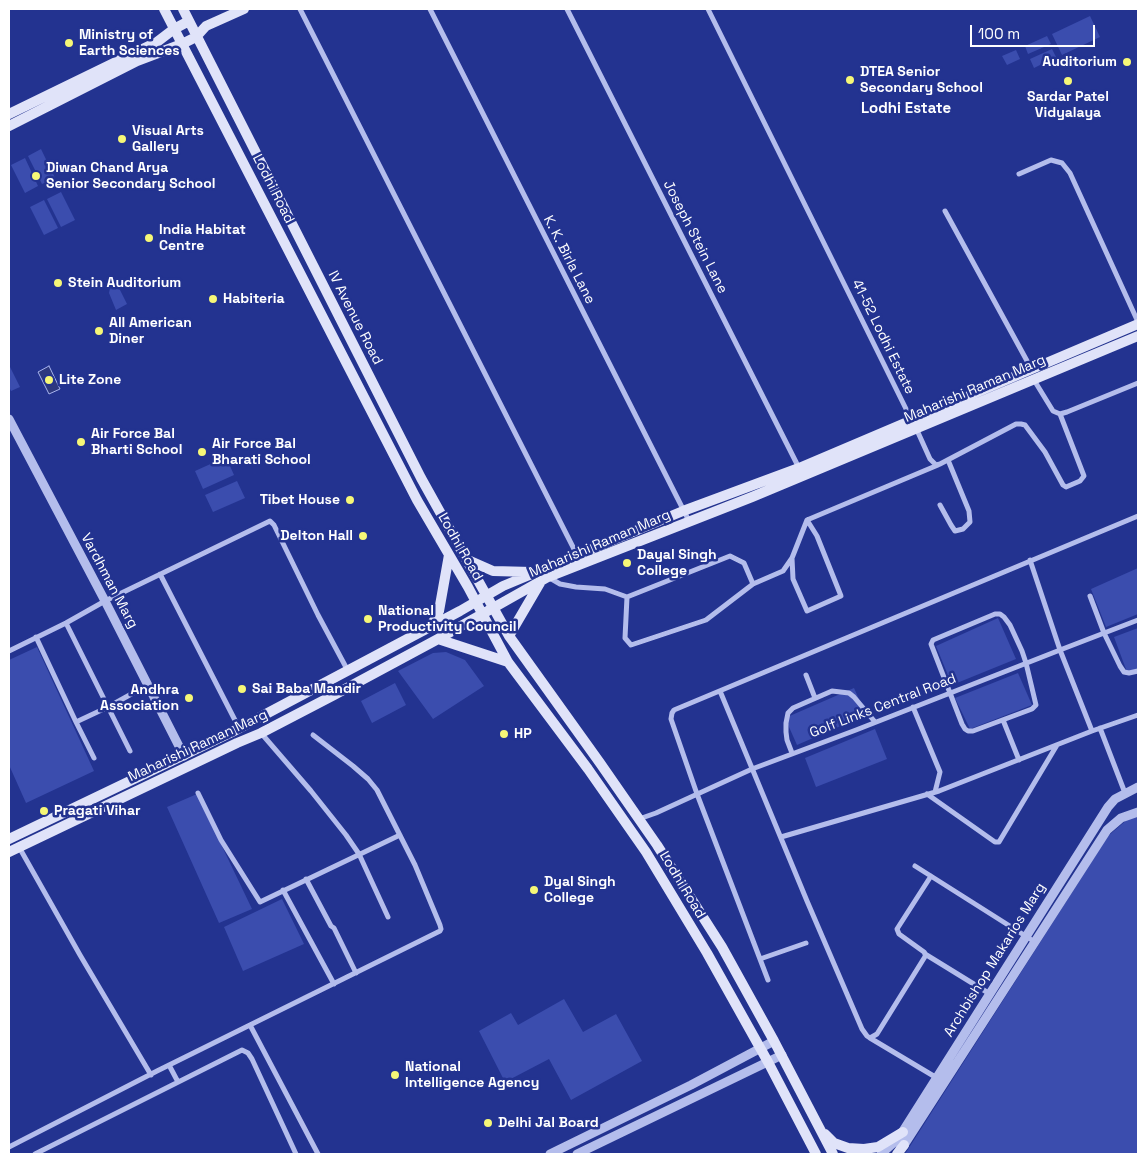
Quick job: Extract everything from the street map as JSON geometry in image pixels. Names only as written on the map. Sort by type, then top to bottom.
[{"type":"main road","name":"Lodhi Road","points":[[164,9],[417,500],[508,662],[588,769],[646,852],[707,953],[768,1062],[816,1154]]},
{"type":"main road","points":[[183,9],[196,37]]},
{"type":"main road","points":[[9,126],[158,42],[174,29],[189,21],[201,22],[228,9]]},
{"type":"main road","points":[[9,114],[182,44],[196,37],[206,26],[244,9]]},
{"type":"main road","name":"IV Avenue Road","points":[[196,37],[422,478],[494,608]]},
{"type":"main road","name":"Maharishi Raman Marg","points":[[1033,375],[1138,323]]},
{"type":"main road","name":"Maharishi Raman Marg","points":[[9,852],[261,733],[544,580],[752,497],[801,472],[1033,375],[1138,336]]},
{"type":"main road","name":"Maharishi Raman Marg","points":[[9,839],[239,728],[504,586],[684,511],[801,472]]},
{"type":"main road","points":[[430,626],[439,611],[449,555]]},
{"type":"main road","points":[[468,560],[493,571],[536,572]]},
{"type":"main road","points":[[509,636],[544,580]]},
{"type":"main road","name":"Lodhi Road","points":[[494,608],[509,636],[657,845],[722,948],[782,1055],[833,1154]]},
{"type":"main road","points":[[438,639],[508,662]]},
{"type":"main road","points":[[819,1128],[834,1143],[848,1148],[864,1149],[878,1147],[903,1132]]},
{"type":"main road","points":[[896,1154],[904,1145]]},
{"type":"street","points":[[300,9],[578,555]]},
{"type":"street","name":"K. K. Birla Lane","points":[[430,9],[689,521]]},
{"type":"street","name":"Joseph Stein Lane","points":[[567,9],[801,472]]},
{"type":"street","name":"41-52 Lodhi Estate","points":[[708,9],[930,459],[936,465],[940,464]]},
{"type":"street","points":[[1019,174],[1051,160],[1062,162],[1070,173],[1138,323]]},
{"type":"street","points":[[945,211],[1052,411],[1060,414],[1068,412],[1138,383]]},
{"type":"street","points":[[627,597],[624,638],[631,645],[706,620],[753,584],[783,570],[792,558],[807,520],[940,464],[1016,424],[1025,425],[1029,429],[1045,452],[1063,485],[1066,487],[1070,486],[1080,481],[1084,476],[1060,414]]},
{"type":"street","name":"Vardhman Marg","points":[[9,419],[184,756]]},
{"type":"street","points":[[940,505],[955,531],[964,529],[970,522],[969,511],[948,460]]},
{"type":"street","points":[[768,980],[697,794],[671,719],[674,710],[1138,516]]},
{"type":"street","points":[[792,558],[793,579],[806,611],[841,596],[817,536],[807,520]]},
{"type":"street","points":[[9,651],[105,601],[270,521],[274,525],[348,671]]},
{"type":"street","points":[[544,580],[576,587],[605,590],[627,597],[730,556],[744,563],[753,584]]},
{"type":"street","points":[[1030,560],[1060,650],[1092,731]]},
{"type":"street","points":[[160,574],[239,728]]},
{"type":"street","points":[[1090,596],[1104,633],[1120,666],[1124,672],[1138,671]]},
{"type":"street","points":[[995,614],[1000,614],[1010,625],[1026,663],[1036,700],[1035,707],[973,731],[968,731],[962,724],[931,644],[933,640],[995,614]]},
{"type":"street","name":"Golf Links Central Road","points":[[639,819],[792,753],[1138,620]]},
{"type":"street","points":[[66,623],[130,751]]},
{"type":"street","points":[[36,637],[94,758]]},
{"type":"street","points":[[806,676],[815,698]]},
{"type":"street","points":[[720,691],[862,1029],[870,1038],[937,1078]]},
{"type":"street","points":[[792,753],[786,732],[788,713],[793,708],[832,691],[849,693],[875,722]]},
{"type":"street","points":[[76,722],[135,692]]},
{"type":"street","points":[[913,707],[940,772],[935,792]]},
{"type":"street","points":[[782,837],[935,792],[1138,715]]},
{"type":"street","points":[[1003,720],[1018,760]]},
{"type":"street","points":[[1100,728],[1125,793]]},
{"type":"street","points":[[261,733],[311,790],[346,835],[359,854],[388,917]]},
{"type":"street","points":[[9,1148],[169,1065],[438,933],[441,928],[415,865],[373,785],[353,766],[313,735]]},
{"type":"street","points":[[927,794],[995,842],[999,842],[1058,744]]},
{"type":"street","name":"Archbishop Makarios Marg","points":[[882,1154],[903,1132],[1114,799],[1138,787]]},
{"type":"street","points":[[198,793],[221,840],[258,900],[262,901],[400,835]]},
{"type":"street","name":"Archbishop Makarios Marg","points":[[904,1145],[1107,830],[1121,818],[1138,812]]},
{"type":"street","points":[[19,847],[151,1075]]},
{"type":"street","points":[[915,866],[1035,942]]},
{"type":"street","points":[[931,876],[897,928],[899,934],[925,954],[990,994]]},
{"type":"street","points":[[306,879],[331,926],[334,928],[356,973]]},
{"type":"street","points":[[283,890],[334,984]]},
{"type":"street","points":[[760,959],[806,943]]},
{"type":"street","points":[[870,1038],[877,1034],[925,957],[925,954]]},
{"type":"street","points":[[250,1025],[318,1154]]},
{"type":"street","points":[[550,1154],[774,1041]]},
{"type":"street","points":[[36,1154],[242,1050],[248,1053],[296,1154]]},
{"type":"street","points":[[576,1154],[782,1055]]},
{"type":"street","points":[[169,1065],[178,1082]]},
{"type":"shaded area","points":[[1090,16],[1100,37],[1062,55],[1052,34]]},
{"type":"shaded area","points":[[1047,36],[1051,44],[1028,54],[1025,46]]},
{"type":"shaded area","points":[[1052,49],[1056,57],[1034,68],[1030,59]]},
{"type":"shaded area","points":[[1016,50],[1020,59],[1007,65],[1002,56]]},
{"type":"shaded area","points":[[41,149],[55,178],[42,184],[28,156]]},
{"type":"shaded area","points":[[25,158],[38,186],[25,193],[11,165]]},
{"type":"shaded area","points":[[61,192],[75,220],[61,227],[47,199]]},
{"type":"shaded area","points":[[44,200],[58,228],[44,235],[30,207]]},
{"type":"shaded area","points":[[111,283],[118,286],[127,304],[116,310],[109,293]]},
{"type":"shaded area","points":[[9,365],[20,387],[11,391],[9,387]]},
{"type":"shaded area","name":"Lite Zone","points":[[49,366],[60,389],[49,394],[38,372]]},
{"type":"shaded area","points":[[226,457],[234,475],[203,489],[195,471]]},
{"type":"shaded area","points":[[237,481],[245,498],[213,512],[205,495]]},
{"type":"shaded area","points":[[1138,568],[1138,614],[1106,627],[1091,589]]},
{"type":"shaded area","points":[[998,618],[1016,659],[952,685],[936,646]]},
{"type":"shaded area","points":[[1138,628],[1138,669],[1127,672],[1114,637]]},
{"type":"shaded area","points":[[37,647],[94,771],[26,803],[9,765],[9,660]]},
{"type":"shaded area","points":[[446,652],[465,660],[484,686],[433,719],[398,671],[433,653]]},
{"type":"shaded area","points":[[1018,673],[1032,705],[970,729],[955,698]]},
{"type":"shaded area","points":[[395,683],[406,705],[372,723],[361,701]]},
{"type":"shaded area","points":[[854,688],[866,715],[797,745],[785,718]]},
{"type":"shaded area","points":[[875,729],[887,759],[816,787],[805,758]]},
{"type":"shaded area","points":[[197,794],[252,909],[219,923],[167,807]]},
{"type":"shaded area","points":[[1138,814],[1138,1154],[905,1154],[1108,836],[1129,818]]},
{"type":"shaded area","points":[[282,899],[304,944],[243,971],[224,927]]},
{"type":"shaded area","points":[[564,999],[583,1032],[616,1014],[642,1061],[571,1100],[549,1059],[505,1082],[479,1031],[511,1013],[518,1025]]},
{"type":"place","name":"Ministry of Earth Sciences","points":[[69,43]]},
{"type":"place","name":"Auditorium","points":[[1127,62]]},
{"type":"place","name":"DTEA Senior Secondary School","points":[[850,80]]},
{"type":"place","name":"Sardar Patel Vidyalaya","points":[[1068,81]]},
{"type":"place","name":"Visual Arts Gallery","points":[[122,139]]},
{"type":"place","name":"Diwan Chand Arya Senior Secondary School","points":[[36,176]]},
{"type":"place","name":"India Habitat Centre","points":[[149,238]]},
{"type":"place","name":"Stein Auditorium","points":[[58,283]]},
{"type":"place","name":"Habiteria","points":[[213,299]]},
{"type":"place","name":"All American Diner","points":[[99,331]]},
{"type":"place","name":"Lite Zone","points":[[49,380]]},
{"type":"place","name":"Air Force Bal Bharti School","points":[[81,442]]},
{"type":"place","name":"Air Force Bal Bharati School","points":[[202,452]]},
{"type":"place","name":"Tibet House","points":[[350,500]]},
{"type":"place","name":"Delton Hall","points":[[363,536]]},
{"type":"place","name":"Dayal Singh College","points":[[627,563]]},
{"type":"place","name":"National Productivity Council","points":[[368,619]]},
{"type":"place","name":"Sai Baba Mandir","points":[[242,689]]},
{"type":"place","name":"Andhra Association","points":[[189,698]]},
{"type":"place","name":"HP","points":[[504,734]]},
{"type":"place","name":"Pragati Vihar","points":[[44,811]]},
{"type":"place","name":"Dyal Singh College","points":[[534,890]]},
{"type":"place","name":"National Intelligence Agency","points":[[395,1075]]},
{"type":"place","name":"Delhi Jal Board","points":[[488,1123]]},
{"type":"district","name":"Lodhi Estate","points":[[906,109]]}]
